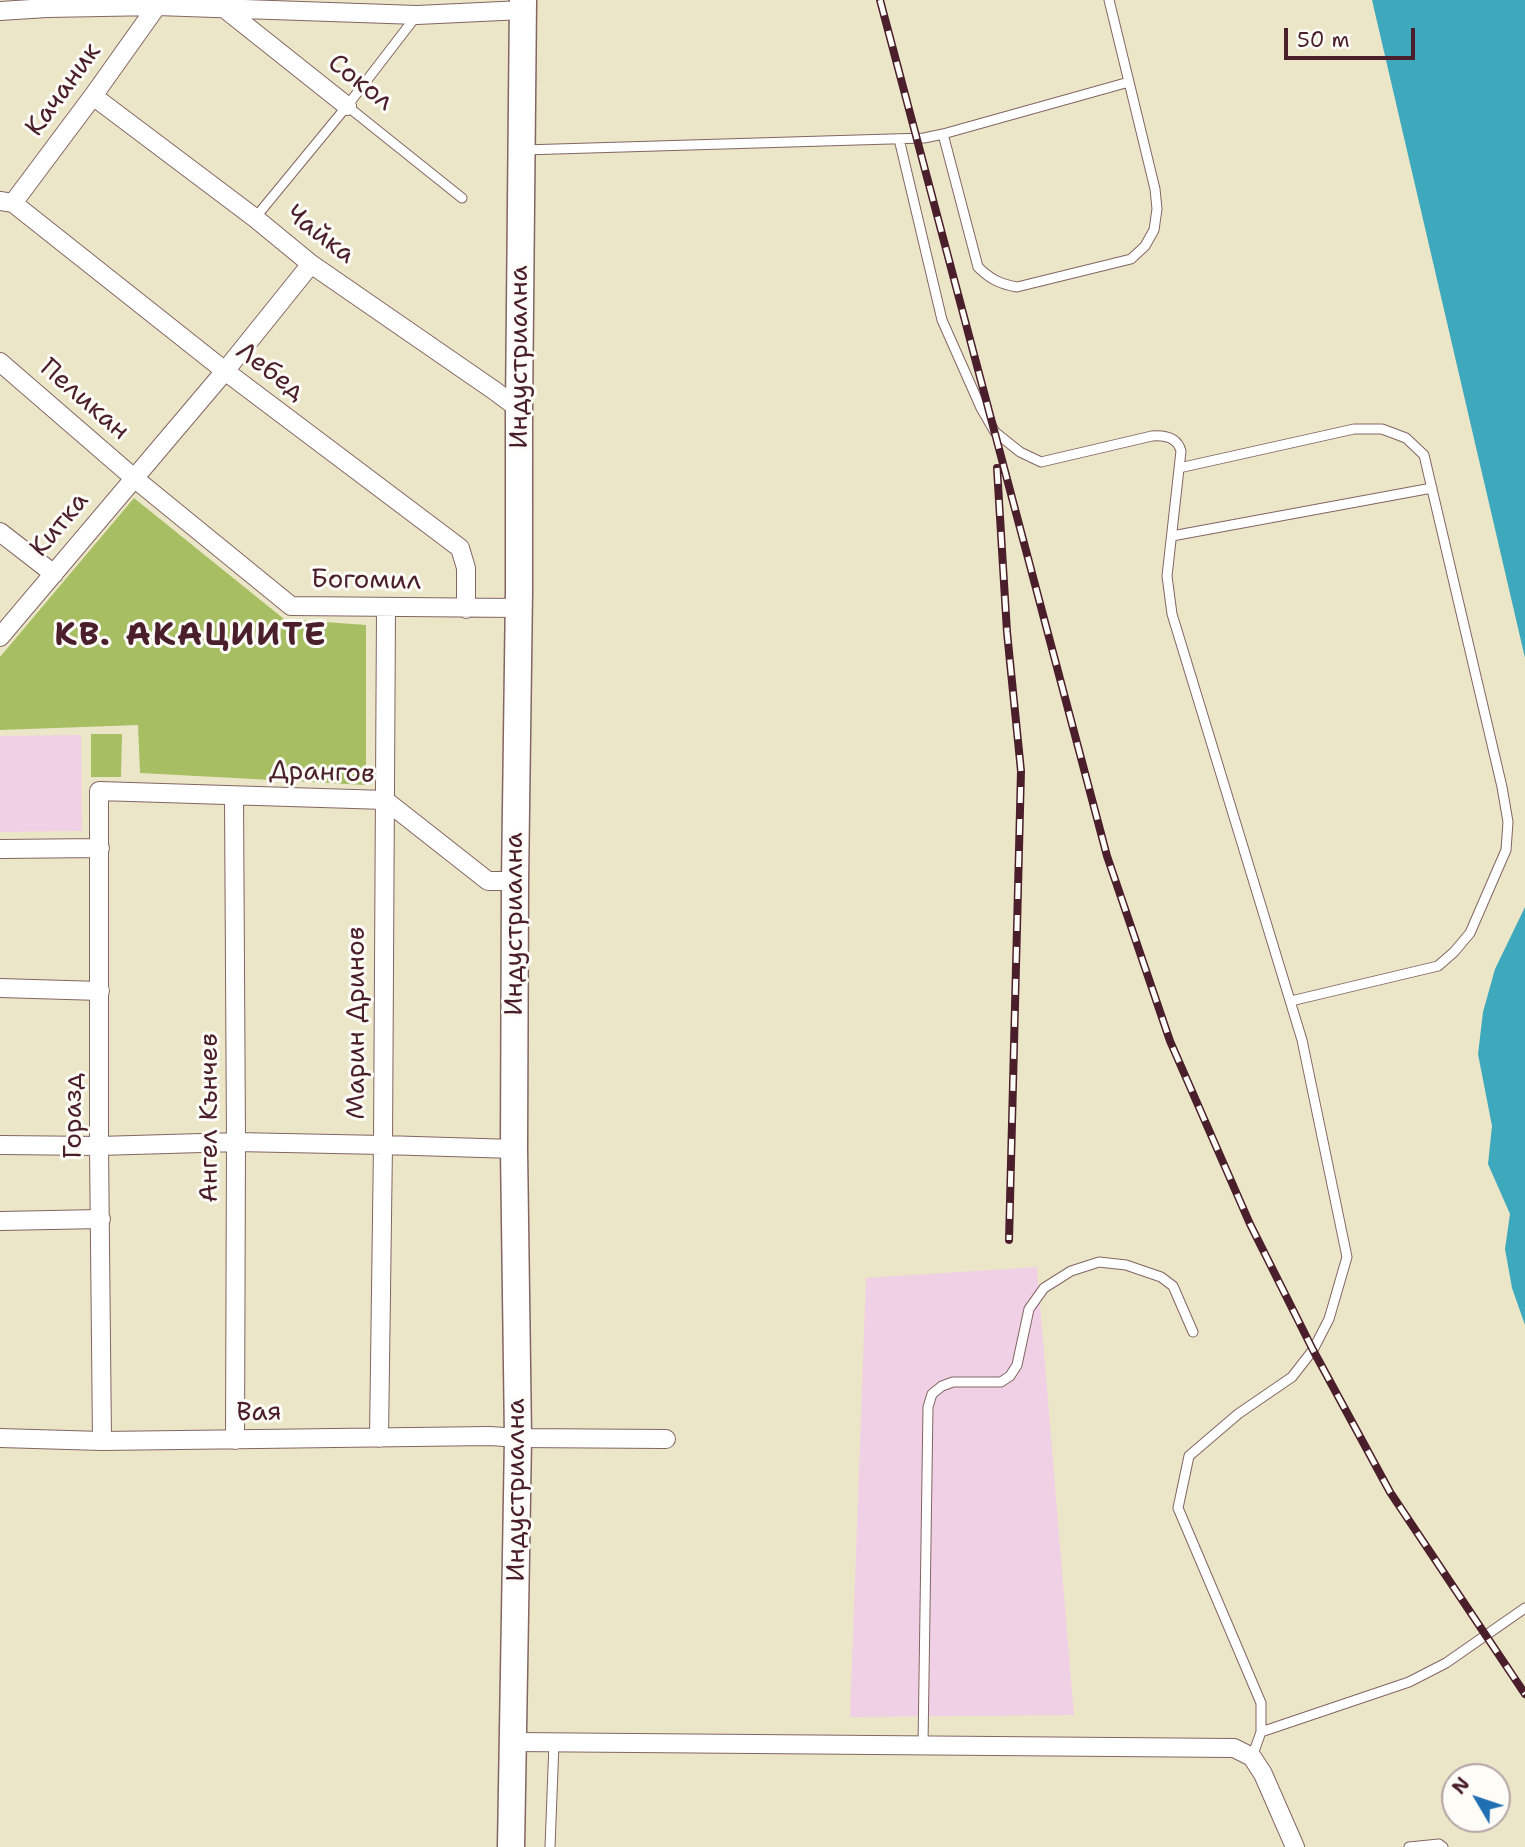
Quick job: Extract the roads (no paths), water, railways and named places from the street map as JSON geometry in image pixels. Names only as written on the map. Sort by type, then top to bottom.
[{"type":"main road","name":"Индустриална","points":[[511,1847],[519,1438],[514,1149],[523,5]]},
{"type":"street","points":[[0,11],[44,4],[417,15],[523,5]]},
{"type":"street","name":"Качаник","points":[[6,202],[93,96],[157,6]]},
{"type":"street","name":"Сокол","points":[[225,9],[347,106]]},
{"type":"street","name":"Чайка","points":[[93,96],[312,264],[519,409]]},
{"type":"street","name":"Лебед","points":[[6,202],[460,548],[466,568],[466,608]]},
{"type":"street","name":"Китка","points":[[0,637],[312,264]]},
{"type":"street","name":"Пеликан","points":[[0,362],[134,478]]},
{"type":"street","name":"Богомил","points":[[134,478],[291,606],[518,608]]},
{"type":"street","points":[[0,532],[54,575]]},
{"type":"street","name":"Марин Дринов","points":[[379,1438],[386,608]]},
{"type":"street","name":"Дрангов","points":[[99,791],[385,800],[488,881],[515,881]]},
{"type":"street","name":"Горазд","points":[[99,791],[102,1441]]},
{"type":"street","name":"Ангел Кънчев","points":[[234,796],[235,1440]]},
{"type":"street","points":[[0,849],[100,848]]},
{"type":"street","points":[[0,988],[100,991]]},
{"type":"street","points":[[0,1145],[99,1146],[236,1142],[514,1149]]},
{"type":"street","points":[[0,1221],[101,1219]]},
{"type":"street","name":"Вая","points":[[0,1438],[102,1441],[490,1436],[666,1438]]},
{"type":"street","points":[[513,1742],[1234,1748],[1252,1757],[1263,1774],[1295,1847]]},
{"type":"lane","points":[[943,134],[978,267],[988,277],[1001,284],[1017,287],[1132,259],[1145,246],[1154,230],[1157,209],[1155,189],[1109,0]]},
{"type":"lane","points":[[255,218],[417,15]]},
{"type":"lane","points":[[522,150],[924,138],[1129,82]]},
{"type":"lane","name":"Сокол","points":[[347,106],[461,198]]},
{"type":"lane","points":[[900,139],[942,320],[981,408],[995,432],[1020,452],[1041,462],[1162,435],[1179,444],[1181,451],[1167,576],[1172,614],[1302,1040],[1347,1257],[1329,1319],[1314,1350],[1292,1377],[1238,1413],[1189,1456],[1178,1508],[1261,1703],[1261,1732],[1252,1757]]},
{"type":"lane","points":[[1180,468],[1354,429],[1382,429],[1406,438],[1424,455],[1502,787],[1508,822],[1506,850],[1470,933],[1454,952],[1438,965],[1291,1001]]},
{"type":"lane","points":[[1172,536],[1432,488]]},
{"type":"lane","points":[[923,1745],[928,1407],[932,1394],[953,1382],[1002,1382],[1010,1376],[1017,1365],[1029,1309],[1044,1287],[1071,1270],[1099,1262],[1126,1265],[1161,1277],[1172,1286],[1194,1332]]},
{"type":"lane","points":[[1261,1732],[1409,1682],[1446,1663],[1523,1611]]},
{"type":"lane","points":[[550,1847],[554,1742]]},
{"type":"lane","points":[[1409,1847],[1439,1844],[1443,1847]]},
{"type":"water","points":[[1372,0],[1525,0],[1525,658]]},
{"type":"water","points":[[1525,907],[1525,1325],[1512,1288],[1505,1249],[1510,1214],[1488,1164],[1492,1126],[1478,1054],[1483,1012],[1495,969]]},
{"type":"railway","points":[[880,0],[1107,856],[1170,1041],[1250,1224],[1313,1350],[1390,1492],[1525,1694]]},
{"type":"railway","points":[[997,468],[1007,632],[1021,771],[1009,1240]]},
{"type":"district","name":"КВ. АКАЦИИТЕ","points":[[191,636]]}]
